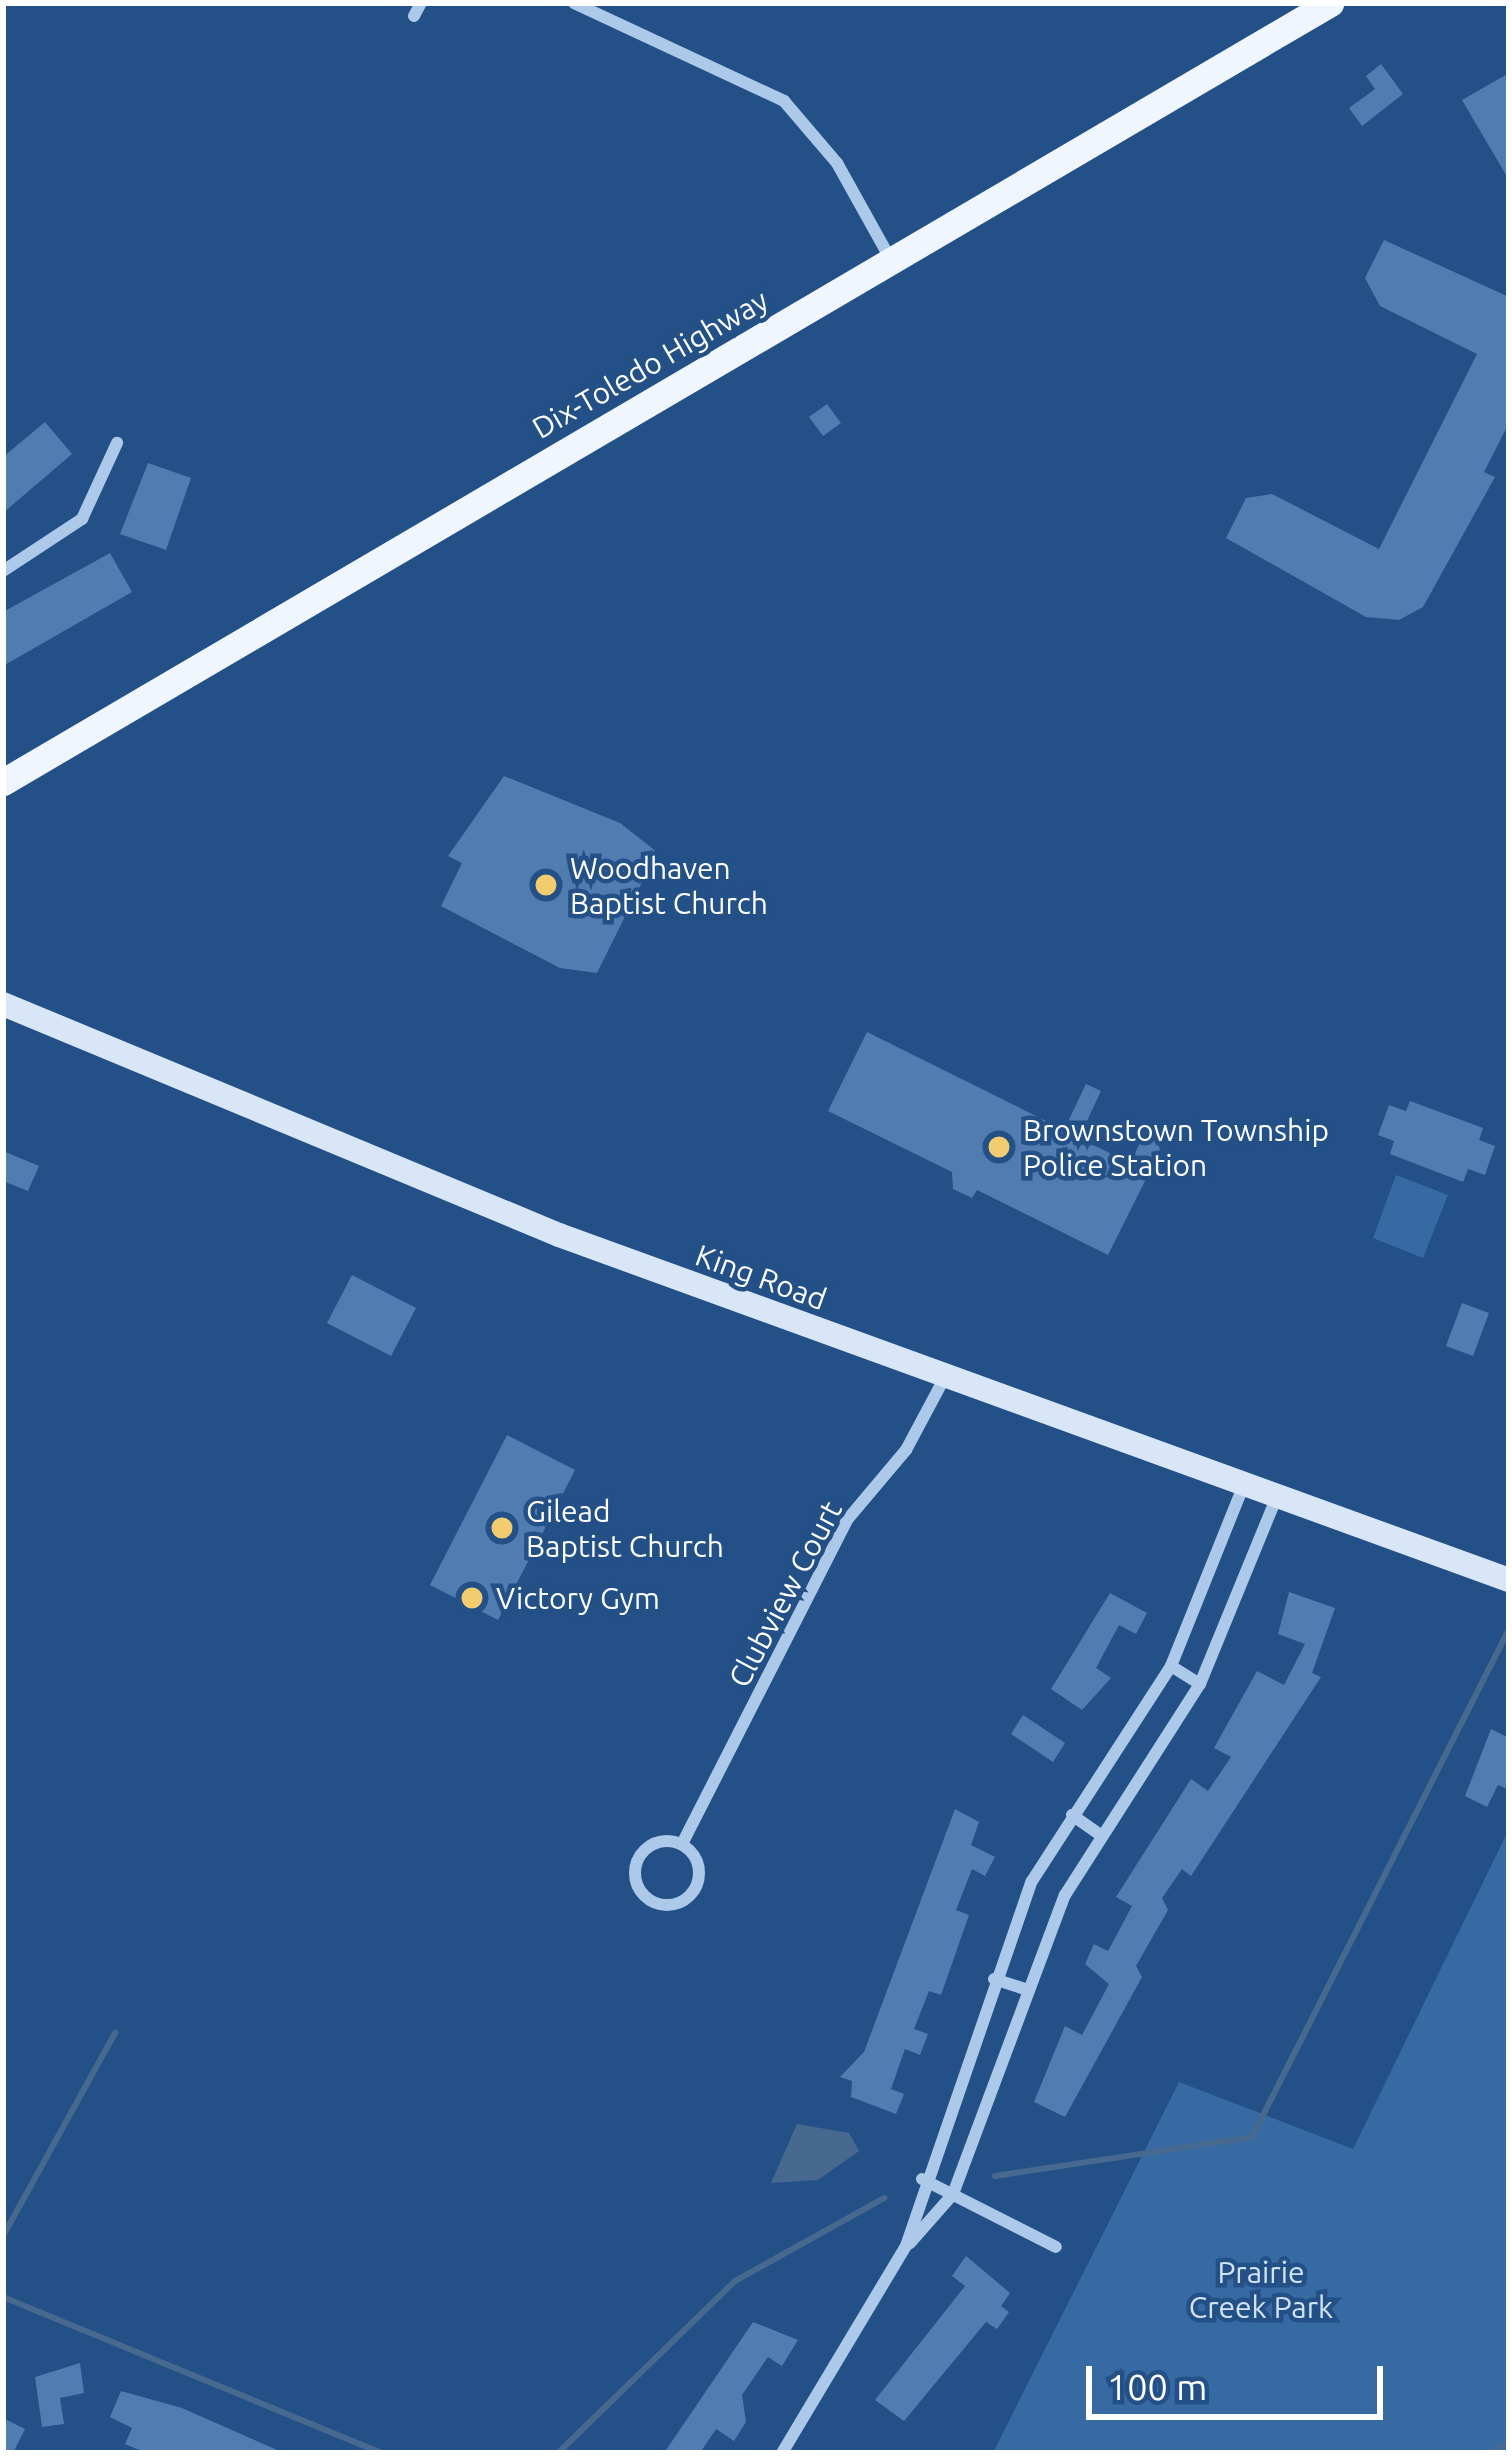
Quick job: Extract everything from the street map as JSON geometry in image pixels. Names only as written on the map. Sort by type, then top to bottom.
[{"type":"main road","name":"Dix-Toledo Highway","points":[[3,782],[1330,3]]},
{"type":"main road","name":"King Road","points":[[3,1004],[522,1220],[1509,1580]]},
{"type":"street","points":[[574,3],[784,101],[836,163],[891,261]]},
{"type":"street","points":[[3,571],[82,519],[117,443]]},
{"type":"street","name":"Clubview Court","points":[[682,1844],[847,1520],[906,1450],[945,1377]]},
{"type":"street","points":[[906,2246],[922,2179],[994,1979],[1072,1815],[1171,1666],[1244,1484]]},
{"type":"street","points":[[782,2453],[906,2246],[953,2194],[1027,1990],[1101,1835],[1200,1684],[1277,1496]]},
{"type":"street","points":[[1171,1666],[1200,1684]]},
{"type":"street","points":[[1072,1815],[1101,1835]]},
{"type":"street","points":[[652,1843],[682,1844],[698,1882],[684,1900],[652,1901],[638,1887],[638,1857],[652,1843]]},
{"type":"street","points":[[994,1979],[1027,1990]]},
{"type":"street","points":[[922,2179],[1056,2246]]},
{"type":"green space","points":[[1396,1175],[1448,1195],[1423,1258],[1373,1238]]},
{"type":"green space","name":"Prairie Creek Park","points":[[1509,1829],[1509,2453],[993,2453],[1179,2082],[1353,2149]]},
{"type":"shaded area","points":[[797,2124],[849,2133],[859,2151],[818,2180],[771,2183]]},
{"type":"building","points":[[1381,64],[1403,94],[1362,126],[1349,108],[1375,89],[1366,76]]},
{"type":"building","points":[[1509,73],[1509,180],[1462,100]]},
{"type":"building","points":[[1384,240],[1509,297],[1509,423],[1484,472],[1495,477],[1423,607],[1399,620],[1366,617],[1226,538],[1246,498],[1272,494],[1379,549],[1477,354],[1380,306],[1365,278]]},
{"type":"building","points":[[827,404],[841,423],[823,436],[809,417]]},
{"type":"building","points":[[45,422],[72,454],[3,513],[3,457]]},
{"type":"building","points":[[148,463],[191,478],[166,550],[120,534]]},
{"type":"building","points":[[110,553],[132,592],[3,666],[3,612]]},
{"type":"building","name":"Woodhaven Baptist Church","points":[[504,776],[620,823],[657,852],[597,973],[560,968],[441,906],[462,863],[448,856]]},
{"type":"building","name":"Brownstown Township Police Station","points":[[867,1032],[1064,1130],[1086,1084],[1101,1091],[1079,1138],[1130,1163],[1151,1121],[1170,1131],[1108,1255],[977,1190],[972,1198],[953,1189],[952,1172],[828,1111]]},
{"type":"building","points":[[1410,1101],[1483,1128],[1479,1140],[1495,1146],[1485,1175],[1468,1169],[1463,1182],[1390,1154],[1394,1141],[1378,1135],[1389,1105],[1406,1111]]},
{"type":"building","points":[[3,1151],[39,1166],[28,1191],[3,1181]]},
{"type":"building","points":[[352,1275],[416,1308],[391,1356],[327,1323]]},
{"type":"building","points":[[1462,1303],[1489,1313],[1473,1356],[1446,1346]]},
{"type":"building","name":"Gilead Baptist Church","points":[[507,1435],[575,1470],[498,1620],[430,1585]]},
{"type":"building","points":[[1289,1592],[1335,1608],[1312,1673],[1321,1677],[1191,1876],[1182,1869],[1162,1898],[1168,1910],[1136,1966],[1142,1977],[1065,2117],[1034,2102],[1065,2026],[1082,2035],[1109,1984],[1085,1964],[1094,1944],[1108,1951],[1132,1906],[1116,1897],[1191,1779],[1208,1791],[1231,1757],[1214,1748],[1257,1671],[1284,1685],[1305,1644],[1278,1634]]},
{"type":"building","points":[[1110,1593],[1147,1613],[1136,1634],[1119,1625],[1096,1668],[1111,1678],[1082,1710],[1051,1689]]},
{"type":"building","points":[[1023,1715],[1065,1743],[1053,1762],[1011,1734]]},
{"type":"building","points":[[1491,1729],[1509,1738],[1509,1790],[1498,1785],[1487,1807],[1465,1796]]},
{"type":"building","points":[[955,1809],[979,1822],[971,1845],[995,1857],[985,1876],[972,1869],[956,1910],[969,1915],[941,1995],[929,1991],[914,2029],[928,2034],[920,2055],[905,2049],[891,2089],[904,2094],[896,2114],[851,2097],[852,2081],[840,2077],[864,2052]]},
{"type":"building","points":[[966,2256],[1010,2293],[1001,2306],[1009,2312],[997,2329],[986,2322],[904,2421],[875,2400],[965,2286],[952,2276]]},
{"type":"building","points":[[753,2322],[798,2340],[782,2366],[768,2357],[742,2395],[746,2422],[734,2441],[716,2429],[700,2453],[664,2453]]},
{"type":"building","points":[[80,2363],[84,2393],[60,2398],[64,2424],[42,2427],[35,2377]]},
{"type":"building","points":[[121,2391],[182,2408],[284,2453],[146,2453],[125,2444],[132,2428],[110,2417]]},
{"type":"building","points":[[3,2418],[25,2429],[13,2453],[3,2453]]},
{"type":"waterway","points":[[995,2176],[1252,2137],[1509,1629]]},
{"type":"waterway","points":[[3,2236],[115,2033]]},
{"type":"waterway","points":[[558,2453],[735,2281],[884,2198]]},
{"type":"waterway","points":[[3,2297],[381,2453]]},
{"type":"waterway","points":[[1491,2453],[1509,2443]]},
{"type":"place","name":"Woodhaven Baptist Church","points":[[546,885]]},
{"type":"place","name":"Brownstown Township Police Station","points":[[999,1147]]},
{"type":"place","name":"Gilead Baptist Church","points":[[502,1528]]},
{"type":"place","name":"Victory Gym","points":[[472,1598]]}]
